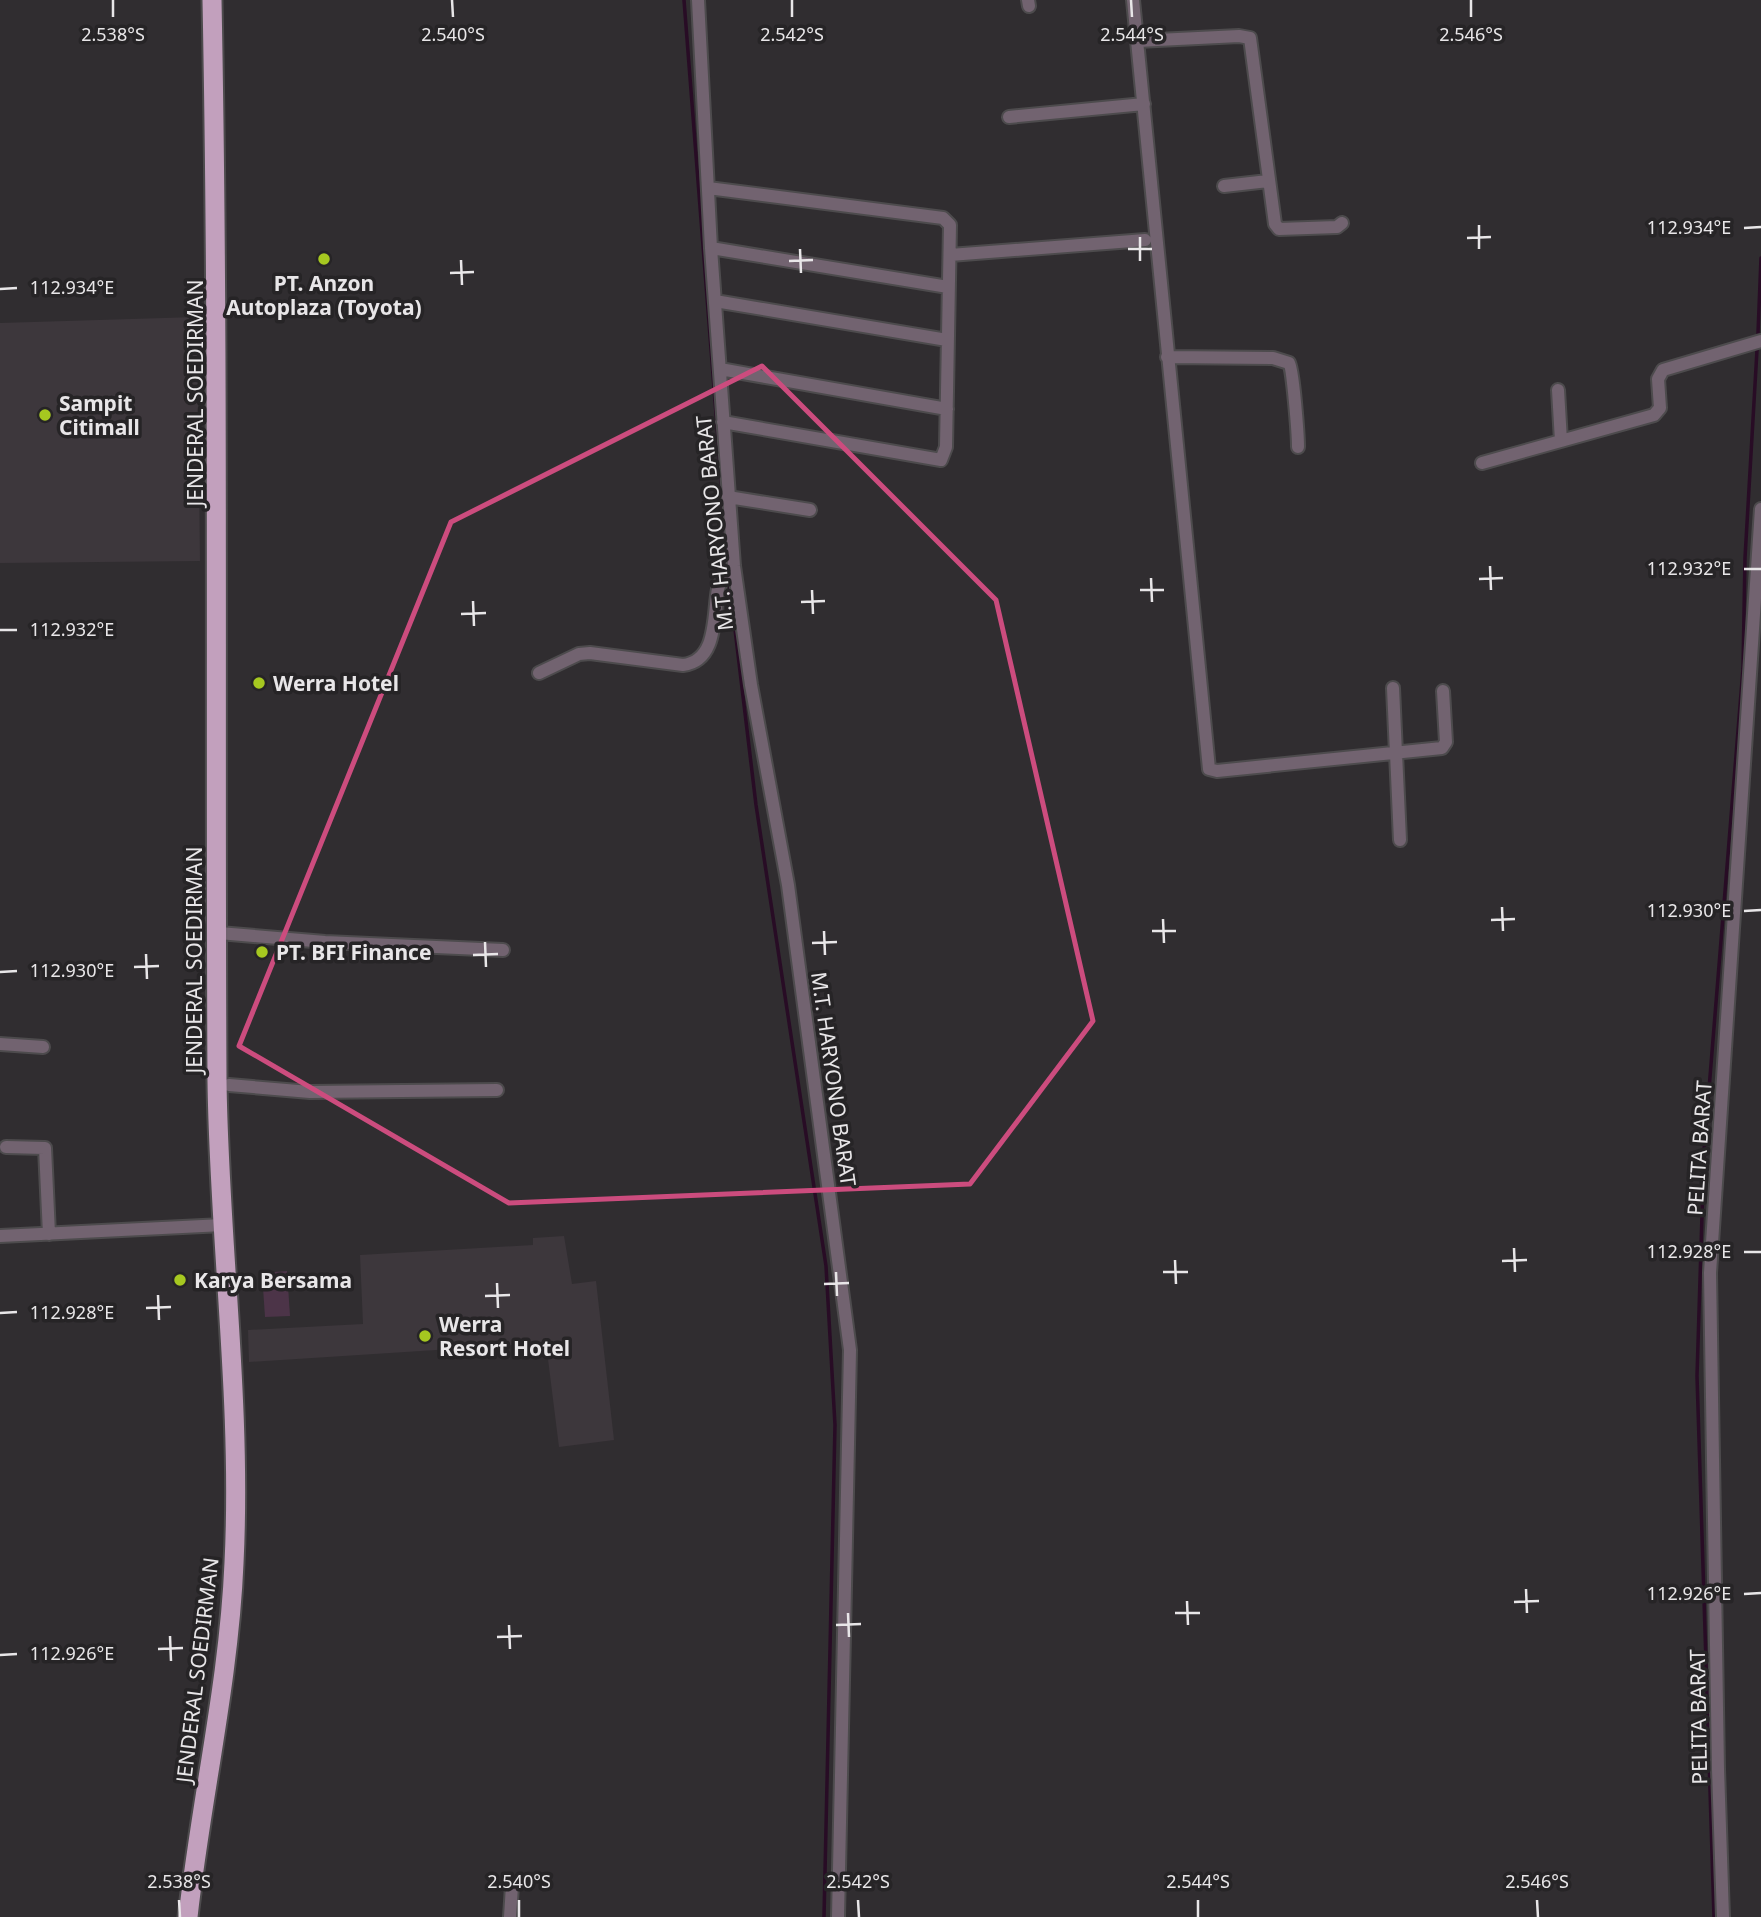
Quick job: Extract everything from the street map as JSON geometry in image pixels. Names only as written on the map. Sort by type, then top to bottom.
[{"type":"highway","name":"JENDERAL SOEDIRMAN","points":[[199,1917],[239,1633],[245,1564],[245,1436],[224,934],[224,523],[218,25],[212,0]]},
{"type":"highway","name":"JENDERAL SOEDIRMAN","points":[[218,25],[224,0]]},
{"type":"highway","name":"JENDERAL SOEDIRMAN","points":[[188,1917],[220,1695],[234,1564],[234,1436],[218,1087],[224,934]]},
{"type":"street","name":"M.T. HARYONO BARAT","points":[[698,0],[711,248],[734,566],[751,685],[788,886],[850,1350],[838,1917]]},
{"type":"street","points":[[1133,0],[1209,769],[1217,771],[1445,746],[1443,691]]},
{"type":"street","points":[[1138,41],[1239,36],[1250,38],[1275,224],[1279,229],[1337,227],[1342,223]]},
{"type":"street","points":[[1009,117],[1144,104]]},
{"type":"street","points":[[1224,186],[1268,181]]},
{"type":"street","points":[[708,188],[943,218],[950,225],[947,409],[945,455],[941,460],[934,461],[723,422]]},
{"type":"street","points":[[950,255],[1145,240]]},
{"type":"street","points":[[711,248],[948,287]]},
{"type":"street","points":[[715,301],[947,340]]},
{"type":"street","points":[[1482,463],[1657,414],[1660,408],[1658,379],[1663,370],[1761,341]]},
{"type":"street","points":[[1167,357],[1273,358],[1289,363],[1293,369],[1293,413],[1298,447]]},
{"type":"street","points":[[720,369],[947,409]]},
{"type":"street","points":[[1558,390],[1561,441]]},
{"type":"street","points":[[728,497],[810,510]]},
{"type":"street","name":"PELITA BARAT","points":[[1723,1917],[1712,1446],[1711,1243],[1737,897],[1761,509]]},
{"type":"street","points":[[539,673],[579,654],[590,653],[682,665],[697,661],[704,655],[713,627],[719,584],[734,566]]},
{"type":"street","points":[[1393,688],[1400,840]]},
{"type":"street","points":[[224,934],[503,950]]},
{"type":"street","points":[[0,1044],[43,1047]]},
{"type":"street","points":[[229,1085],[310,1092],[497,1090]]},
{"type":"street","points":[[6,1147],[45,1148],[49,1234]]},
{"type":"street","points":[[0,1236],[223,1225]]},
{"type":"street","points":[[510,1917],[512,1886]]},
{"type":"highlighted area","points":[[762,366],[996,600],[1093,1021],[970,1184],[509,1203],[239,1046],[451,522]]},
{"type":"shaded area","points":[[197,317],[200,561],[0,563],[0,323]]},
{"type":"shaded area","name":"Werra Resort Hotel","points":[[564,1236],[572,1284],[596,1281],[614,1440],[559,1447],[546,1343],[249,1362],[248,1330],[363,1324],[360,1255],[533,1245],[533,1238]]},
{"type":"shaded area","points":[[287,1271],[290,1316],[265,1317],[262,1273]]},
{"type":"waterway","points":[[684,0],[728,568]]},
{"type":"waterway","points":[[1758,333],[1761,258]]},
{"type":"waterway","points":[[1714,1917],[1697,1376],[1704,1151],[1743,669],[1745,558],[1757,350]]},
{"type":"waterway","points":[[729,579],[756,805],[826,1266],[835,1425],[824,1917]]},
{"type":"place","name":"PT. Anzon Autoplaza (Toyota)","points":[[324,259]]},
{"type":"place","name":"Sampit Citimall","points":[[45,415]]},
{"type":"place","name":"Werra Hotel","points":[[259,683]]},
{"type":"place","name":"PT. BFI Finance","points":[[262,952]]},
{"type":"place","name":"Karya Bersama","points":[[180,1280]]},
{"type":"place","name":"Werra Resort Hotel","points":[[425,1336]]}]
